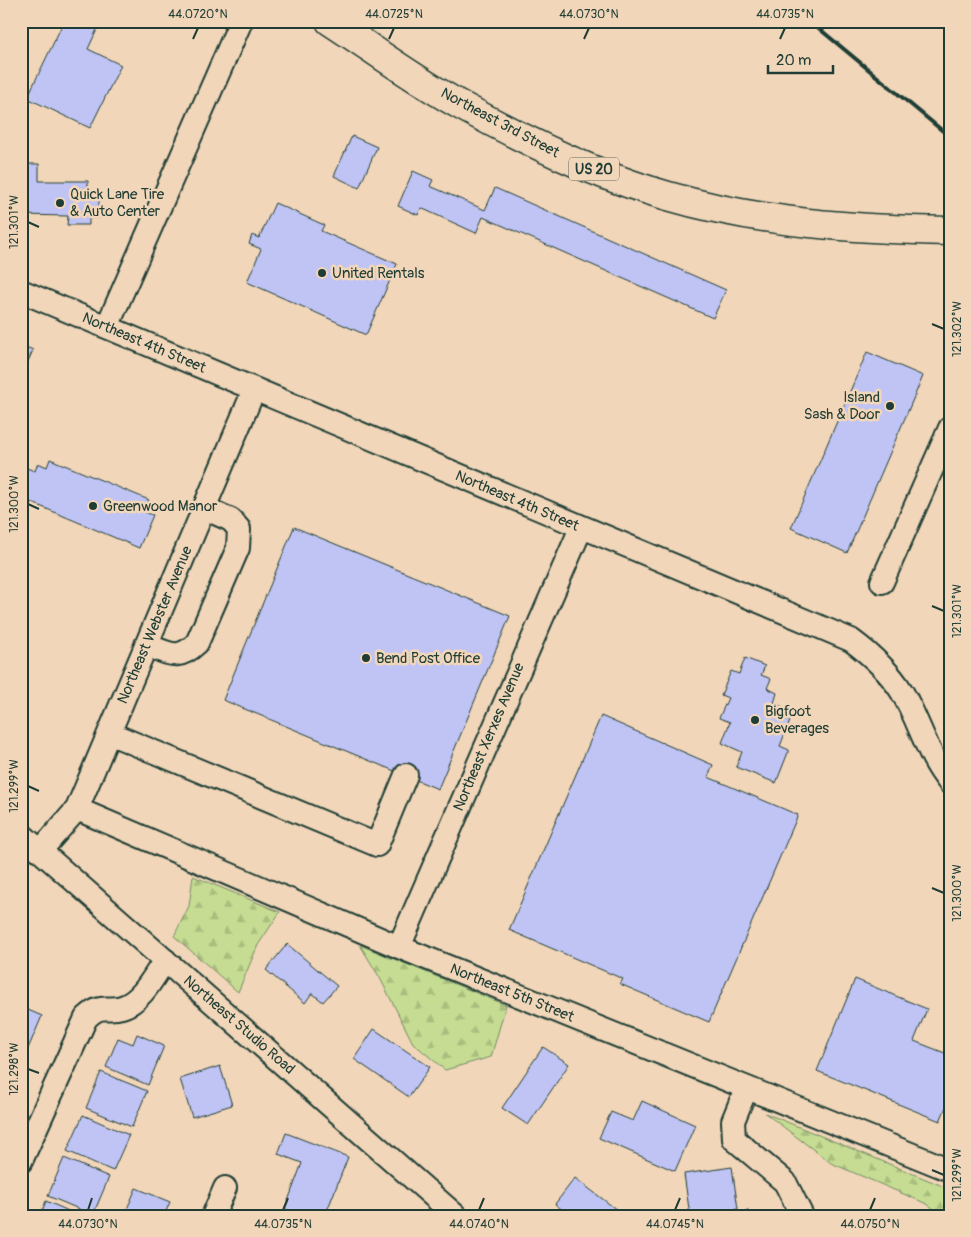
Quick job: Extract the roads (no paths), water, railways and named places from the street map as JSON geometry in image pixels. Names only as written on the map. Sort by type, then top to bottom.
[{"type":"main road","name":"Northeast 3rd Street","points":[[330,21],[459,104],[560,156],[668,196],[736,213],[812,224],[889,230],[950,231]]},
{"type":"street","points":[[107,327],[241,21]]},
{"type":"street","name":"Northeast 4th Street","points":[[21,291],[851,640],[881,665],[901,691],[931,756],[950,784]]},
{"type":"street","name":"Northeast Webster Avenue","points":[[41,850],[77,808],[254,390]]},
{"type":"street","points":[[882,582],[950,428]]},
{"type":"street","points":[[146,645],[173,655],[186,653],[197,642],[238,548],[239,529],[231,520],[204,508]]},
{"type":"street","name":"Northeast Xerxes Avenue","points":[[399,947],[581,528]]},
{"type":"street","points":[[109,733],[377,845],[406,775]]},
{"type":"street","name":"Northeast 5th Street","points":[[77,808],[399,947],[950,1170]]},
{"type":"street","name":"Northeast Studio Road","points":[[21,834],[456,1216]]},
{"type":"street","points":[[21,1161],[86,1018],[96,1009],[122,1007],[136,999],[165,960]]},
{"type":"street","points":[[746,1088],[733,1121],[734,1139],[784,1182],[802,1216]]},
{"type":"street","points":[[213,1216],[225,1188]]},
{"type":"railway","points":[[810,21],[950,137]]},
{"type":"place","name":"Quick Lane Tire & Auto Center","points":[[60,203]]},
{"type":"place","name":"United Rentals","points":[[322,273]]},
{"type":"place","name":"Island Sash & Door","points":[[890,406]]},
{"type":"place","name":"Greenwood Manor","points":[[93,506]]},
{"type":"place","name":"Bend Post Office","points":[[366,658]]},
{"type":"place","name":"Bigfoot Beverages","points":[[755,720]]}]
